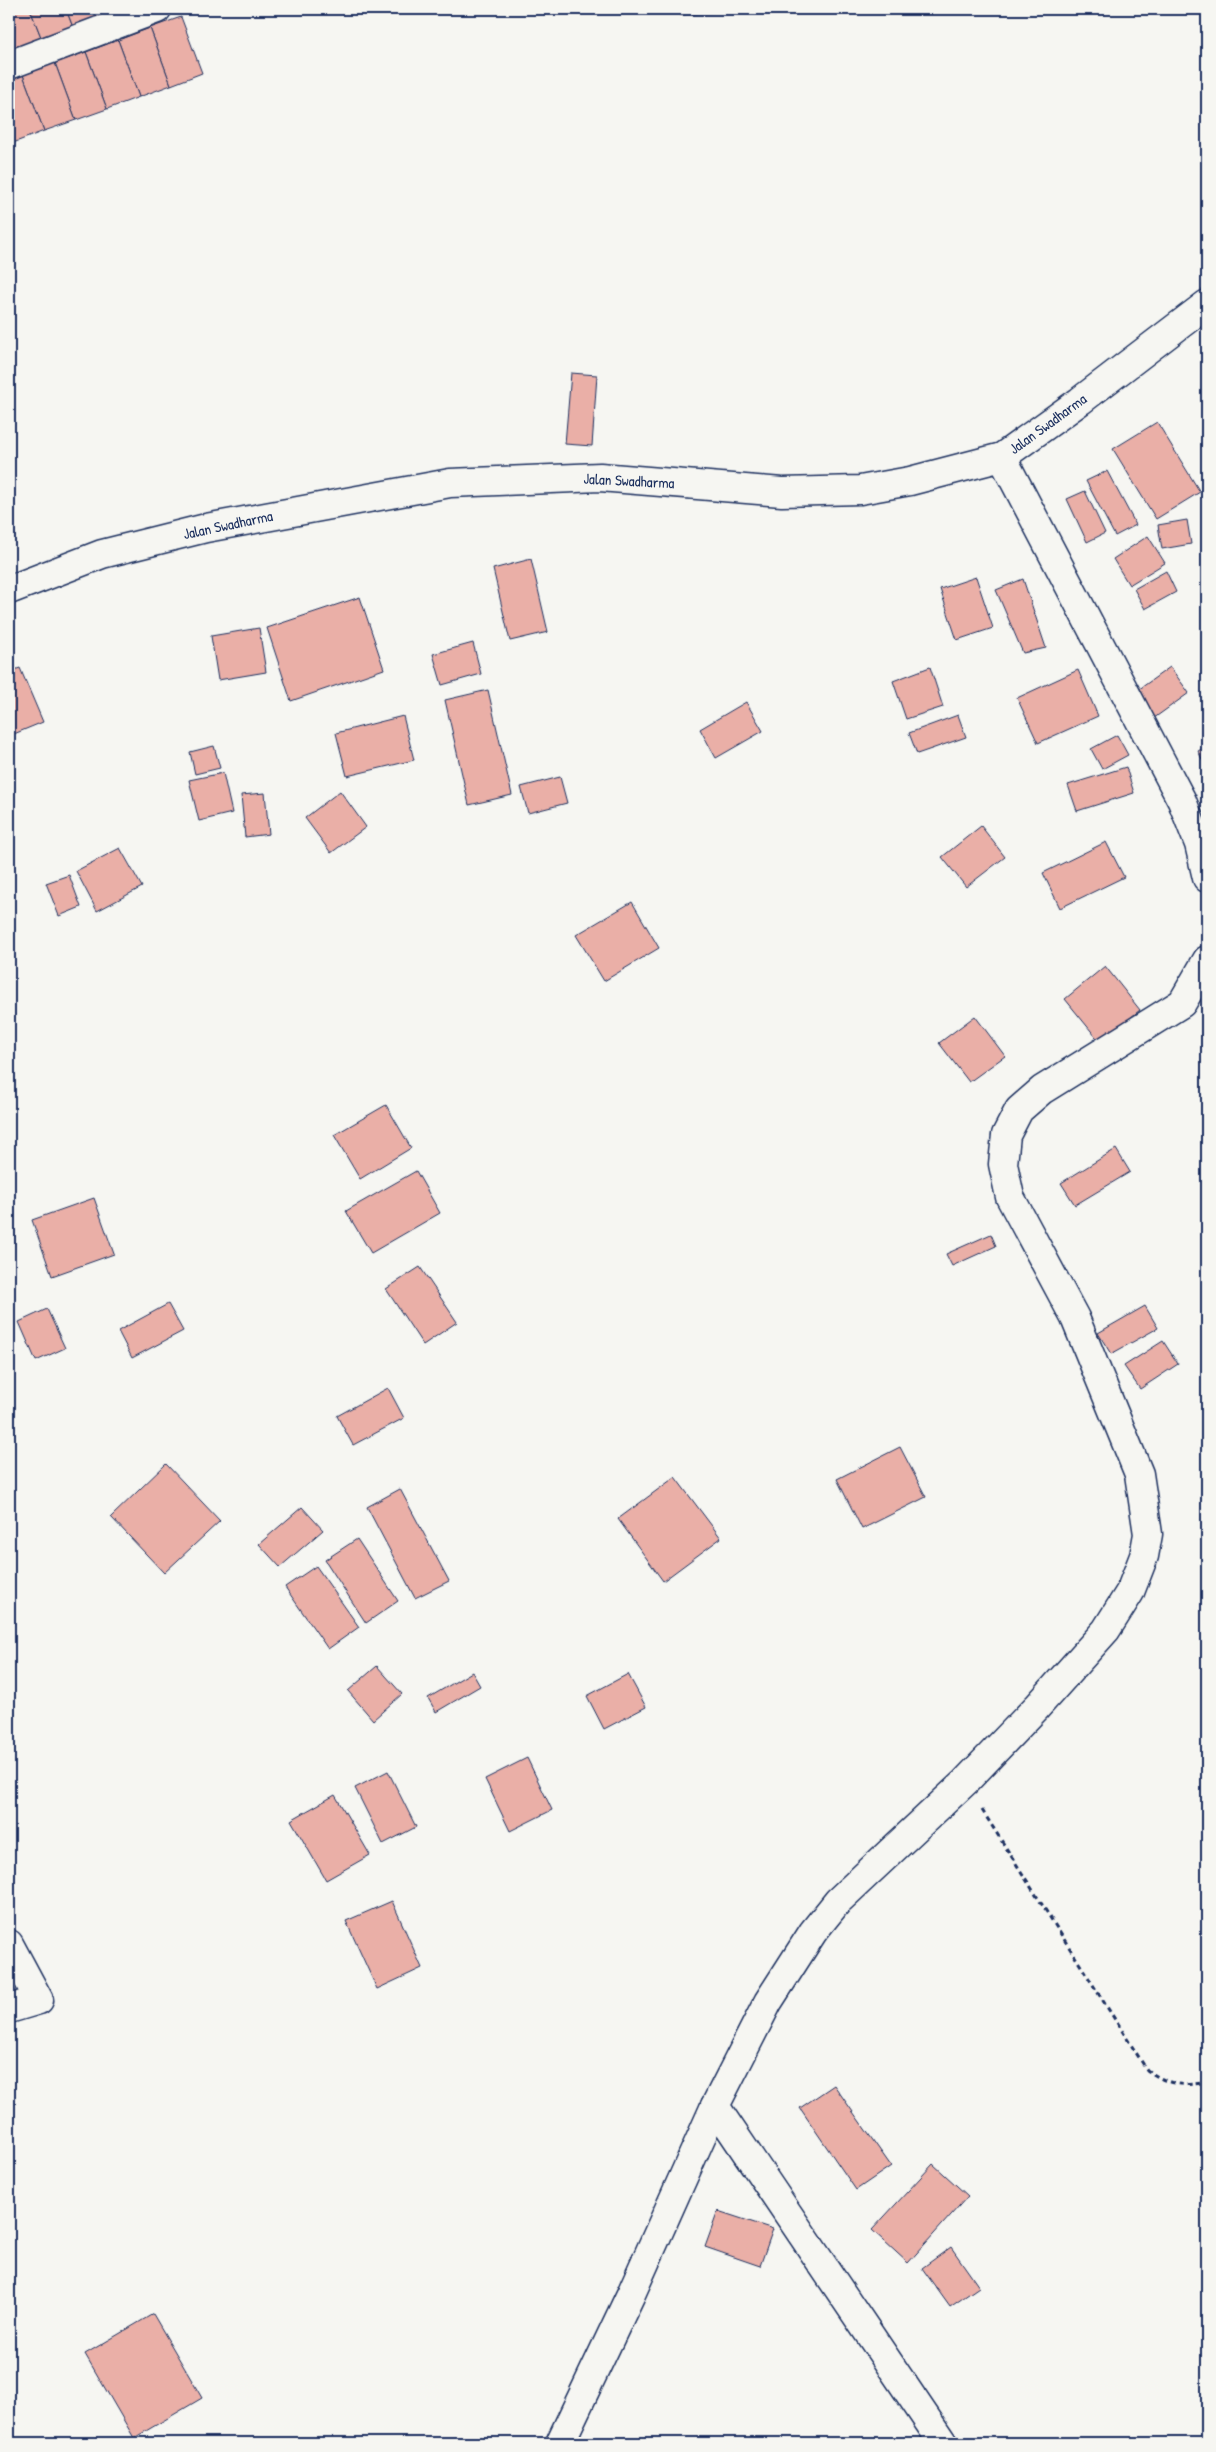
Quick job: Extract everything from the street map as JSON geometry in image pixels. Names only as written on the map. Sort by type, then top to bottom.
[{"type":"street","points":[[9,65],[156,9]]},
{"type":"street","name":"Jalan Swadharma","points":[[9,590],[102,554],[206,528],[450,483],[600,477],[782,492],[860,490],[910,481],[1002,457],[1080,401],[1207,304]]},
{"type":"street","points":[[1002,457],[1182,801],[1199,844],[1207,878]]},
{"type":"street","points":[[560,2443],[631,2294],[715,2106],[768,2002],[813,1932],[838,1901],[965,1782],[1036,1707],[1106,1630],[1130,1592],[1144,1556],[1148,1534],[1138,1474],[1079,1327],[1010,1197],[1003,1164],[1006,1135],[1019,1110],[1042,1090],[1182,1003],[1207,960]]},
{"type":"street","points":[[9,1944],[39,2000],[9,2009]]},
{"type":"street","points":[[715,2106],[943,2443]]},
{"type":"path","points":[[965,1782],[1147,2070],[1173,2084],[1188,2086],[1207,2082]]},
{"type":"building","points":[[9,9],[30,9],[43,42],[11,54],[9,47]]},
{"type":"building","points":[[30,9],[66,9],[74,30],[43,42]]},
{"type":"building","points":[[66,9],[101,9],[105,19],[74,30]]},
{"type":"building","points":[[680,9],[752,9],[752,10],[680,15]]},
{"type":"building","points":[[181,17],[202,73],[171,85],[150,28]]},
{"type":"building","points":[[150,28],[171,85],[139,97],[118,40]]},
{"type":"building","points":[[118,40],[139,97],[107,109],[86,52]]},
{"type":"building","points":[[86,52],[107,109],[76,120],[55,63]]},
{"type":"building","points":[[55,63],[76,120],[44,131],[23,75]]},
{"type":"building","points":[[23,75],[44,131],[13,143],[9,132],[9,80]]},
{"type":"building","points":[[571,373],[597,375],[592,446],[565,444]]},
{"type":"building","points":[[1157,422],[1200,492],[1156,519],[1113,449]]},
{"type":"building","points":[[1107,471],[1136,525],[1115,536],[1086,481]]},
{"type":"building","points":[[1085,491],[1105,533],[1087,542],[1067,499]]},
{"type":"building","points":[[1187,520],[1191,544],[1162,549],[1158,525]]},
{"type":"building","points":[[1148,536],[1165,563],[1129,585],[1113,559]]},
{"type":"building","points":[[531,559],[548,632],[510,641],[493,569]]},
{"type":"building","points":[[1166,571],[1176,592],[1145,609],[1134,589]]},
{"type":"building","points":[[976,577],[993,628],[957,640],[940,589]]},
{"type":"building","points":[[1023,579],[1046,648],[1023,653],[996,590]]},
{"type":"building","points":[[360,597],[384,669],[291,701],[267,628]]},
{"type":"building","points":[[259,628],[266,672],[218,680],[211,636]]},
{"type":"building","points":[[473,643],[481,674],[442,685],[433,654]]},
{"type":"building","points":[[930,667],[943,707],[906,719],[893,681]]},
{"type":"building","points":[[1170,667],[1189,693],[1150,721],[1131,695]]},
{"type":"building","points":[[20,668],[43,722],[9,736],[9,672]]},
{"type":"building","points":[[1078,670],[1098,716],[1038,743],[1017,698]]},
{"type":"building","points":[[488,690],[512,795],[469,805],[445,700]]},
{"type":"building","points":[[746,702],[763,731],[716,758],[700,729]]},
{"type":"building","points":[[958,715],[966,737],[917,754],[909,733]]},
{"type":"building","points":[[403,716],[414,760],[347,776],[336,733]]},
{"type":"building","points":[[1117,735],[1128,755],[1102,769],[1091,749]]},
{"type":"building","points":[[214,746],[220,768],[195,774],[190,752]]},
{"type":"building","points":[[1207,746],[1207,769],[1198,751]]},
{"type":"building","points":[[1126,767],[1134,793],[1077,811],[1068,785]]},
{"type":"building","points":[[223,773],[232,813],[199,821],[189,780]]},
{"type":"building","points":[[560,777],[567,803],[528,813],[521,787]]},
{"type":"building","points":[[340,791],[366,827],[331,853],[305,818]]},
{"type":"building","points":[[265,793],[269,834],[245,837],[241,795]]},
{"type":"building","points":[[981,826],[1005,857],[966,887],[942,857]]},
{"type":"building","points":[[1106,842],[1124,877],[1060,908],[1043,873]]},
{"type":"building","points":[[120,848],[142,887],[97,911],[76,871]]},
{"type":"building","points":[[69,875],[81,907],[59,916],[46,883]]},
{"type":"building","points":[[632,902],[659,948],[604,981],[576,935]]},
{"type":"building","points":[[1105,966],[1140,1010],[1100,1042],[1065,999]]},
{"type":"building","points":[[975,1016],[1005,1056],[969,1082],[939,1043]]},
{"type":"building","points":[[386,1105],[411,1148],[360,1179],[334,1135]]},
{"type":"building","points":[[1116,1149],[1130,1172],[1075,1205],[1061,1183]]},
{"type":"building","points":[[416,1171],[440,1213],[371,1253],[346,1211]]},
{"type":"building","points":[[94,1198],[114,1254],[52,1276],[32,1220]]},
{"type":"building","points":[[991,1234],[996,1246],[952,1266],[946,1254]]},
{"type":"building","points":[[420,1267],[457,1322],[423,1345],[386,1289]]},
{"type":"building","points":[[168,1304],[183,1331],[132,1358],[118,1331]]},
{"type":"building","points":[[1145,1306],[1158,1328],[1111,1354],[1098,1333]]},
{"type":"building","points":[[47,1309],[65,1348],[36,1361],[19,1322]]},
{"type":"building","points":[[1163,1341],[1178,1364],[1140,1389],[1124,1366]]},
{"type":"building","points":[[388,1388],[404,1418],[353,1445],[337,1416]]},
{"type":"building","points":[[900,1447],[926,1497],[862,1529],[837,1479]]},
{"type":"building","points":[[166,1464],[220,1521],[164,1573],[111,1517]]},
{"type":"building","points":[[675,1477],[721,1538],[663,1581],[618,1519]]},
{"type":"building","points":[[400,1489],[449,1581],[415,1598],[367,1507]]},
{"type":"building","points":[[302,1507],[323,1530],[280,1567],[259,1544]]},
{"type":"building","points":[[357,1539],[398,1601],[366,1623],[325,1560]]},
{"type":"building","points":[[316,1566],[359,1627],[328,1649],[285,1587]]},
{"type":"building","points":[[377,1666],[402,1694],[373,1720],[348,1691]]},
{"type":"building","points":[[472,1672],[480,1686],[436,1712],[428,1698]]},
{"type":"building","points":[[628,1674],[646,1707],[604,1729],[587,1696]]},
{"type":"building","points":[[527,1758],[552,1810],[510,1831],[485,1779]]},
{"type":"building","points":[[388,1771],[416,1827],[383,1844],[355,1788]]},
{"type":"building","points":[[335,1795],[370,1855],[326,1880],[291,1820]]},
{"type":"building","points":[[392,1901],[422,1968],[377,1989],[346,1921]]},
{"type":"building","points":[[834,2085],[891,2166],[856,2190],[800,2108]]},
{"type":"building","points":[[933,2164],[968,2196],[908,2263],[872,2230]]},
{"type":"building","points":[[718,2211],[773,2229],[760,2266],[705,2247]]},
{"type":"building","points":[[951,2247],[979,2287],[950,2307],[922,2268]]},
{"type":"building","points":[[153,2314],[202,2398],[134,2438],[85,2354]]}]
